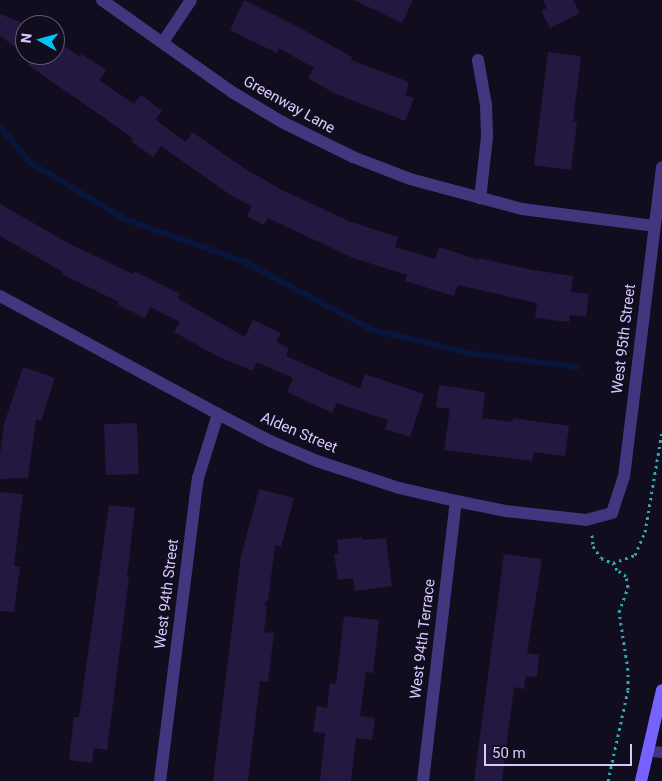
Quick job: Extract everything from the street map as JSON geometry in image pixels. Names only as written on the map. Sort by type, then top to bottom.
[{"type":"main road","points":[[641,781],[662,690]]},
{"type":"street","name":"Greenway Lane","points":[[102,0],[232,92],[282,122],[335,148],[410,179],[522,209],[654,226]]},
{"type":"street","points":[[163,42],[191,0]]},
{"type":"street","points":[[478,60],[486,105],[487,137],[480,199]]},
{"type":"street","name":"West 95th Street","points":[[612,513],[624,477],[662,167]]},
{"type":"street","name":"Alden Street","points":[[0,296],[270,441],[317,460],[399,488],[505,511],[586,520],[612,513]]},
{"type":"street","name":"West 94th Street","points":[[160,781],[194,499],[198,478],[218,414]]},
{"type":"street","name":"West 94th Terrace","points":[[423,781],[456,501]]},
{"type":"lane","points":[[649,751],[662,752]]},
{"type":"path","points":[[613,563],[636,555],[645,532],[662,432]]},
{"type":"path","points":[[586,520],[592,536],[593,546],[601,558],[613,563],[617,570],[626,576],[628,587],[619,612],[628,670],[628,690],[608,781]]},
{"type":"building","points":[[244,0],[289,22],[352,57],[351,60],[409,82],[405,95],[414,98],[405,121],[334,93],[308,78],[314,68],[279,48],[277,53],[230,30]]},
{"type":"building","points":[[354,0],[413,0],[402,23]]},
{"type":"building","points":[[543,0],[573,0],[580,13],[550,28],[541,11],[547,8]]},
{"type":"building","points":[[0,14],[15,20],[15,47],[0,36]]},
{"type":"building","points":[[65,46],[80,57],[82,54],[106,70],[99,80],[134,104],[141,95],[162,111],[155,119],[186,142],[192,132],[244,168],[282,190],[351,222],[398,237],[395,247],[435,259],[439,247],[479,260],[479,258],[533,270],[573,276],[571,292],[589,294],[586,317],[570,315],[569,322],[535,318],[537,303],[458,285],[454,296],[405,281],[407,275],[353,258],[268,218],[264,225],[247,216],[252,206],[232,196],[161,146],[153,157],[131,141],[133,138],[28,65],[65,65]]},
{"type":"building","points":[[548,52],[581,56],[573,121],[577,122],[571,170],[534,165]]},
{"type":"building","points":[[0,204],[68,243],[133,274],[134,271],[180,294],[177,298],[245,337],[253,320],[281,333],[276,342],[289,348],[286,356],[360,389],[365,374],[424,394],[410,437],[385,429],[388,420],[337,403],[332,413],[287,392],[293,378],[257,362],[253,371],[219,357],[174,332],[180,322],[150,307],[145,318],[117,304],[119,302],[62,274],[63,272],[0,236]]},
{"type":"building","points":[[23,367],[55,378],[41,421],[36,419],[28,478],[0,479],[0,454],[4,424]]},
{"type":"building","points":[[439,385],[485,392],[482,418],[512,422],[513,418],[569,426],[565,456],[534,452],[532,461],[444,450],[450,409],[436,407]]},
{"type":"building","points":[[137,423],[139,474],[106,475],[104,424]]},
{"type":"building","points":[[259,489],[294,498],[281,547],[275,545],[268,601],[265,601],[265,606],[267,606],[264,632],[274,633],[268,682],[260,681],[248,781],[213,781],[241,556]]},
{"type":"building","points":[[0,492],[23,494],[14,566],[20,567],[14,612],[0,611]]},
{"type":"building","points":[[109,505],[135,508],[127,577],[129,577],[107,750],[94,748],[92,763],[69,760],[74,717],[79,717]]},
{"type":"building","points":[[362,537],[362,540],[386,538],[392,586],[355,591],[353,578],[338,580],[334,554],[339,554],[337,540]]},
{"type":"building","points":[[504,554],[542,559],[527,653],[539,655],[537,677],[526,676],[524,689],[514,687],[502,781],[474,781]]},
{"type":"building","points":[[344,616],[379,620],[373,673],[366,672],[360,716],[375,718],[372,740],[356,738],[351,781],[320,781],[325,733],[313,732],[317,706],[327,708],[330,683],[336,684]]},
{"type":"waterway","points":[[0,126],[31,163],[125,219],[245,262],[373,330],[474,354],[577,367]]}]
